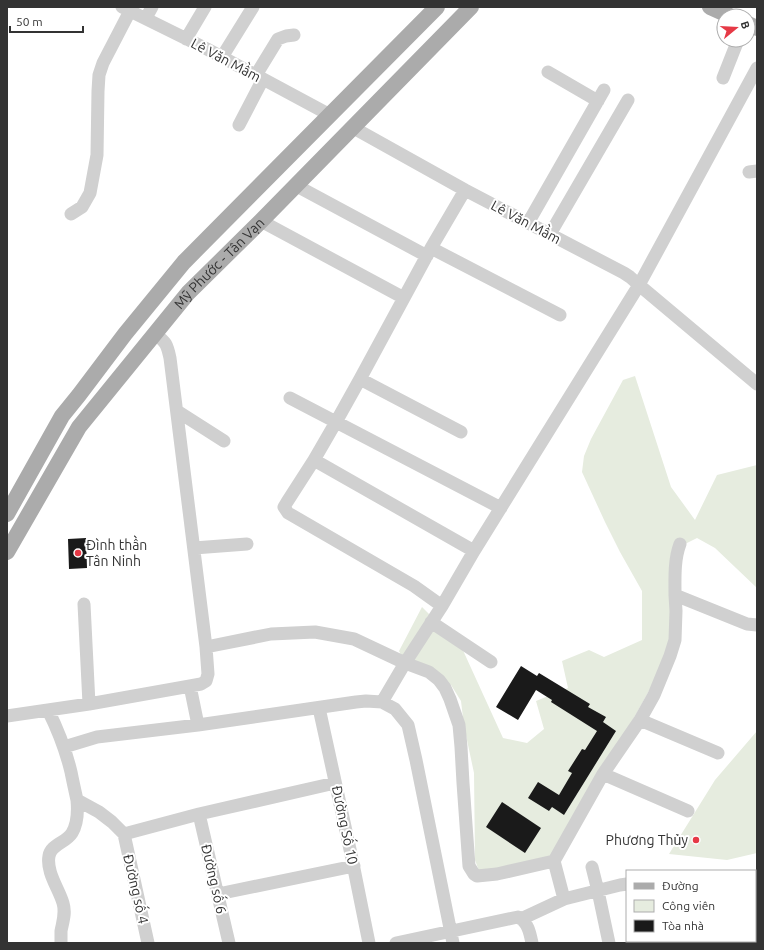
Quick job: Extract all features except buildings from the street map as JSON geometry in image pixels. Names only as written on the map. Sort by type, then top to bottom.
[{"type":"main road","name":"Mỹ Phước - Tân Vạn","points":[[7,514],[62,416],[125,334],[184,262],[437,7]]},
{"type":"main road","name":"Mỹ Phước - Tân Vạn","points":[[7,552],[79,428],[188,293],[261,221],[471,7]]},
{"type":"street","points":[[186,38],[205,7]]},
{"type":"street","points":[[222,57],[254,7]]},
{"type":"street","points":[[71,214],[82,207],[90,193],[97,155],[98,91],[100,75],[103,63],[126,9]]},
{"type":"street","name":"Lê Văn Mầm","points":[[126,9],[149,13],[186,38],[330,115]]},
{"type":"street","points":[[239,125],[259,77],[278,39],[294,35]]},
{"type":"street","points":[[723,78],[735,48]]},
{"type":"street","points":[[382,702],[442,606],[474,550],[639,285],[757,68]]},
{"type":"street","points":[[528,223],[601,95],[548,72]]},
{"type":"street","points":[[550,234],[628,100]]},
{"type":"street","name":"Lê Văn Mầm","points":[[352,127],[465,190],[624,273],[757,384]]},
{"type":"street","points":[[295,185],[560,315]]},
{"type":"street","points":[[442,606],[408,582],[288,513],[284,507],[336,422],[429,252],[465,190]]},
{"type":"street","points":[[261,221],[404,298]]},
{"type":"street","points":[[7,716],[89,704],[206,682],[208,674],[206,647],[170,358],[168,348],[164,341],[155,334]]},
{"type":"street","points":[[360,379],[461,432]]},
{"type":"street","points":[[290,398],[501,508]]},
{"type":"street","points":[[177,411],[224,441]]},
{"type":"street","points":[[314,460],[474,550]]},
{"type":"street","points":[[194,548],[248,544]]},
{"type":"street","points":[[564,899],[554,861],[604,774],[640,720],[654,695],[670,656],[675,640],[675,571],[677,552],[680,544]]},
{"type":"street","points":[[675,595],[747,624],[757,625]]},
{"type":"street","points":[[84,604],[89,704]]},
{"type":"street","points":[[431,622],[491,662]]},
{"type":"street","points":[[206,647],[271,634],[315,632],[354,639],[428,672],[439,680],[445,688],[459,725],[470,866],[474,874],[477,876],[497,874],[554,861]]},
{"type":"street","points":[[190,686],[198,725]]},
{"type":"street","points":[[64,747],[97,737],[198,725],[366,701],[382,702],[395,709],[408,726],[452,937]]},
{"type":"street","name":"Đường Số 10","points":[[319,708],[354,866],[369,943]]},
{"type":"street","points":[[48,710],[64,747],[71,772],[78,809],[77,823],[72,834],[52,849],[48,861],[52,877],[63,904],[64,921],[61,931],[61,943]]},
{"type":"street","points":[[640,720],[718,753]]},
{"type":"street","points":[[604,774],[688,811]]},
{"type":"street","points":[[77,800],[99,812],[124,834],[200,814],[335,783]]},
{"type":"street","name":"Đường số 6","points":[[200,814],[229,943]]},
{"type":"street","name":"Đường số 4","points":[[124,834],[148,943]]},
{"type":"street","points":[[218,894],[354,866]]},
{"type":"street","points":[[592,867],[609,943]]},
{"type":"street","points":[[522,919],[564,899],[626,884]]},
{"type":"street","points":[[396,943],[452,937],[518,917],[527,925],[532,943]]},
{"type":"green space","points":[[635,376],[671,487],[695,520],[717,475],[757,465],[757,588],[715,548],[697,538],[675,549],[674,646],[554,861],[482,879],[475,860],[474,773],[464,726],[461,701],[451,685],[405,663],[399,651],[422,607],[461,646],[503,738],[527,743],[544,729],[536,701],[568,688],[562,661],[589,650],[604,657],[642,640],[642,591],[620,552],[582,472],[584,456],[591,439],[623,380]]},
{"type":"green space","points":[[757,731],[757,853],[727,860],[669,854],[715,780]]},
{"type":"place","name":"Đình thần Tân Ninh","points":[[78,553]]},
{"type":"place","name":"Phương Thủy","points":[[696,840]]}]
